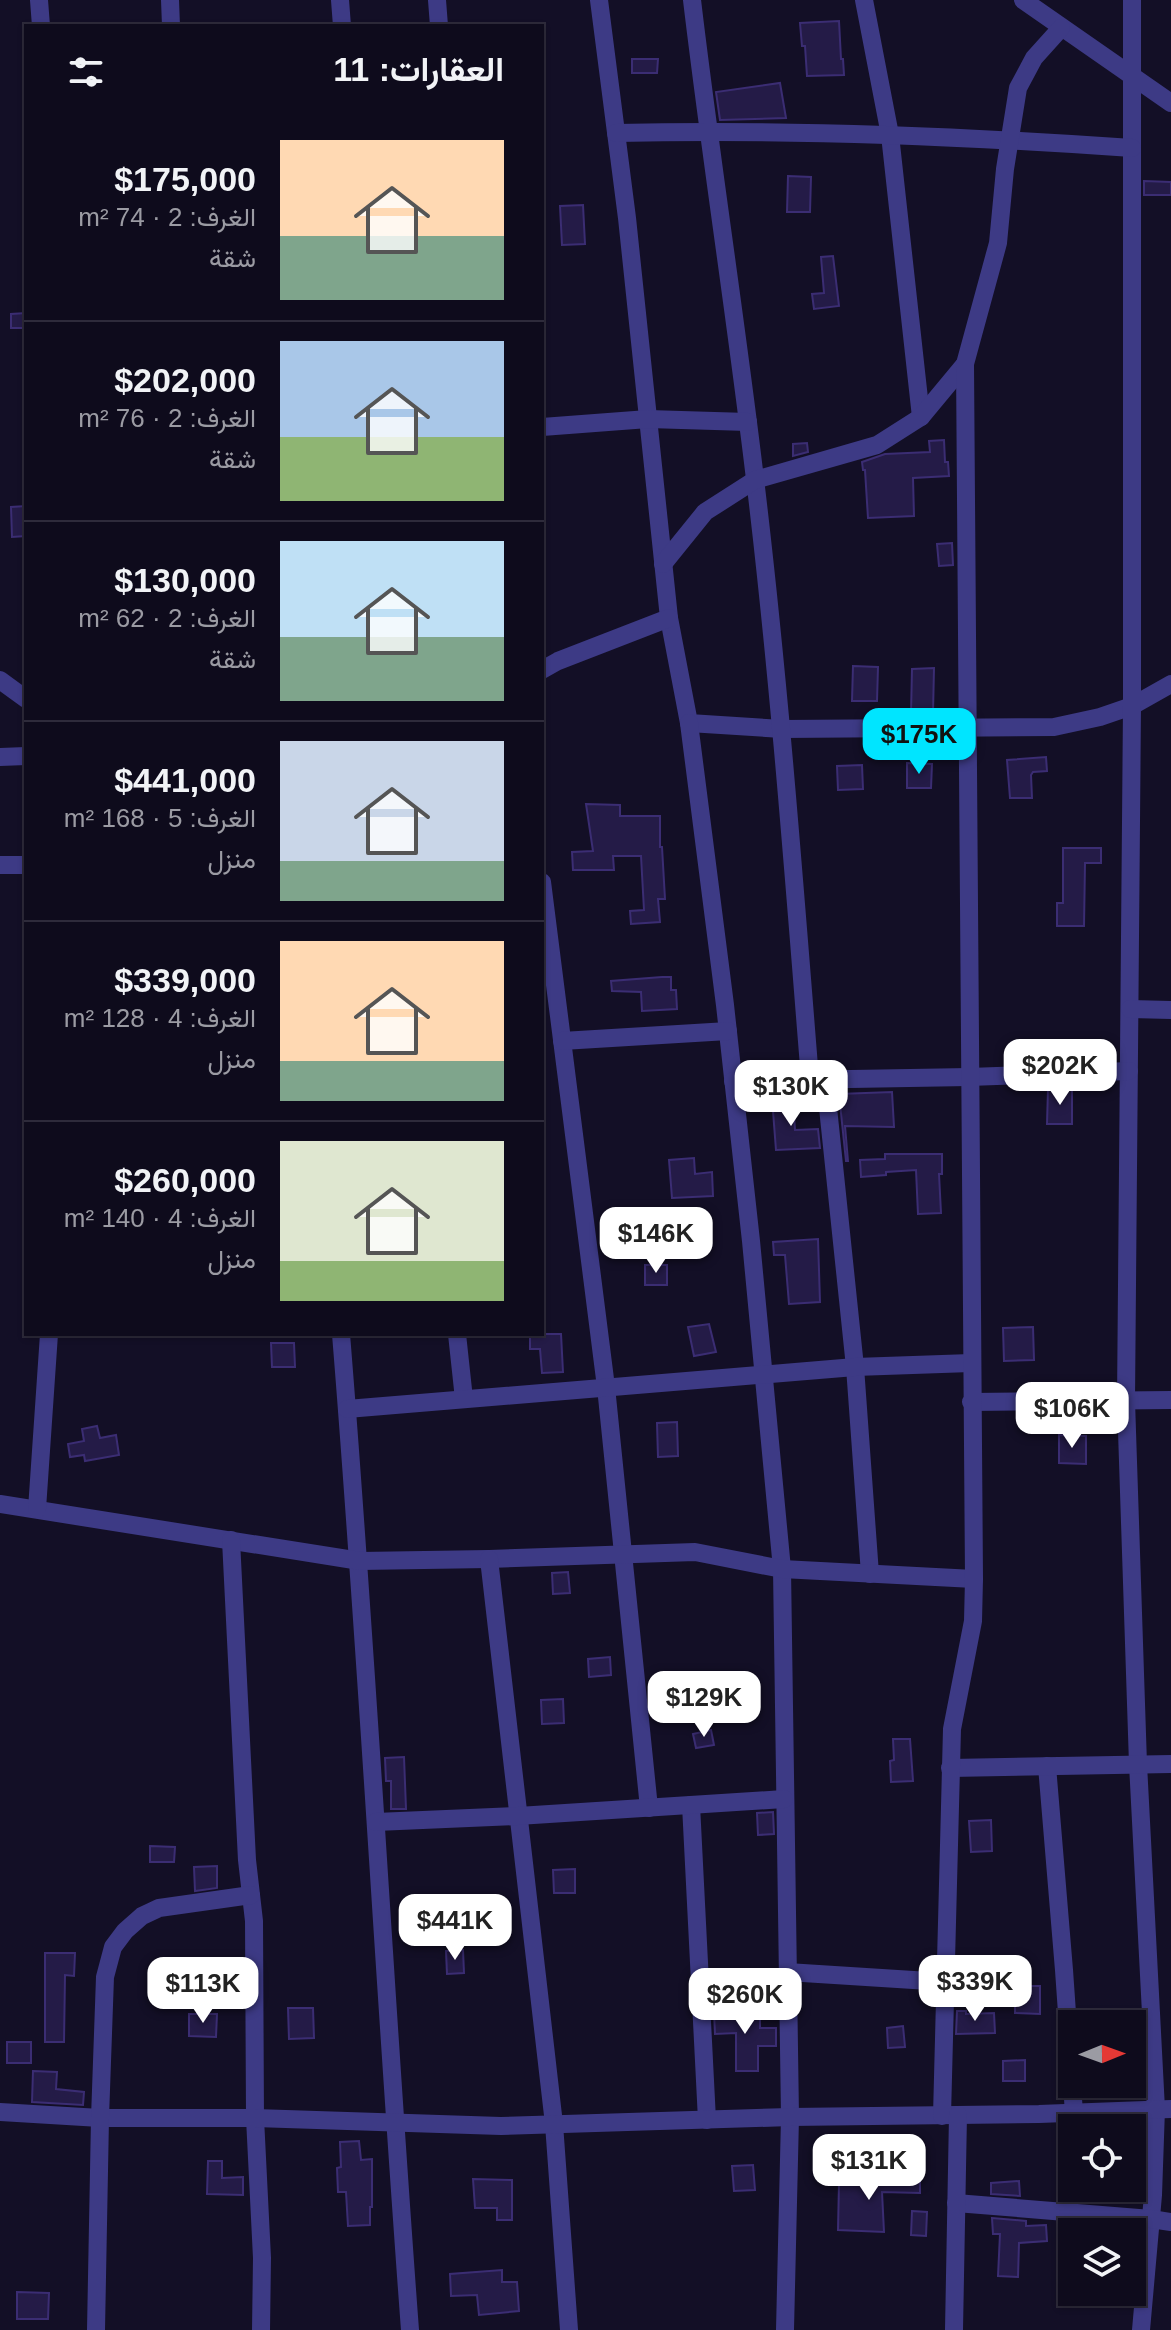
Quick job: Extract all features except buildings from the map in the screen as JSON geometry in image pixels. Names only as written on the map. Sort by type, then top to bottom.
[{"type":"street","points":[[39,0],[41,24]]},
{"type":"street","points":[[170,0],[171,24]]},
{"type":"street","points":[[340,0],[342,24]]},
{"type":"street","points":[[437,0],[439,24]]},
{"type":"street","points":[[599,0],[669,618],[689,723],[728,1031],[782,1569],[790,2117],[785,2330]]},
{"type":"street","points":[[692,0],[755,480],[818,1079],[855,1367],[870,1574]]},
{"type":"street","points":[[864,0],[890,135],[921,417]]},
{"type":"street","points":[[1023,0],[1171,103]]},
{"type":"street","points":[[1132,0],[1132,706],[1126,1401],[1138,1764],[1163,2109],[1141,2330]]},
{"type":"street","points":[[954,2330],[956,2203],[945,1982],[950,1768],[952,1729],[973,1621],[974,1579],[965,364],[998,243],[1018,88],[1034,58],[1061,28]]},
{"type":"street","points":[[616,133],[707,131],[890,135],[1132,148]]},
{"type":"street","points":[[663,564],[705,512],[755,480],[877,445],[921,417],[965,364]]},
{"type":"street","points":[[544,427],[648,419],[748,422]]},
{"type":"street","points":[[544,669],[669,618]]},
{"type":"street","points":[[0,680],[24,698]]},
{"type":"street","points":[[689,723],[782,729],[1054,727],[1132,706],[1171,684]]},
{"type":"street","points":[[0,757],[24,756]]},
{"type":"street","points":[[0,865],[24,865]]},
{"type":"street","points":[[544,898],[606,1387],[649,1808]]},
{"type":"street","points":[[1130,1009],[1171,1010]]},
{"type":"street","points":[[562,1041],[728,1031]]},
{"type":"street","points":[[733,1081],[1129,1071]]},
{"type":"street","points":[[37,1509],[49,1336]]},
{"type":"street","points":[[341,1336],[360,1561],[394,2122],[410,2330]]},
{"type":"street","points":[[457,1336],[464,1399]]},
{"type":"street","points":[[347,1409],[855,1367],[971,1363]]},
{"type":"street","points":[[971,1402],[1171,1400]]},
{"type":"street","points":[[0,1504],[360,1561],[695,1552],[782,1569],[974,1579]]},
{"type":"street","points":[[231,1540],[247,1860],[254,1921],[261,2330]]},
{"type":"street","points":[[489,1559],[554,2124],[569,2330]]},
{"type":"street","points":[[950,1768],[1171,1764]]},
{"type":"street","points":[[1047,1766],[1074,2113]]},
{"type":"street","points":[[376,1822],[784,1799]]},
{"type":"street","points":[[691,1805],[707,2120]]},
{"type":"street","points":[[96,2330],[105,1977],[113,1947],[142,1916],[159,1908],[251,1895]]},
{"type":"street","points":[[787,1972],[945,1982]]},
{"type":"street","points":[[0,2112],[100,2118],[255,2118],[501,2126],[1163,2109]]},
{"type":"street","points":[[956,2203],[1171,2222]]}]
